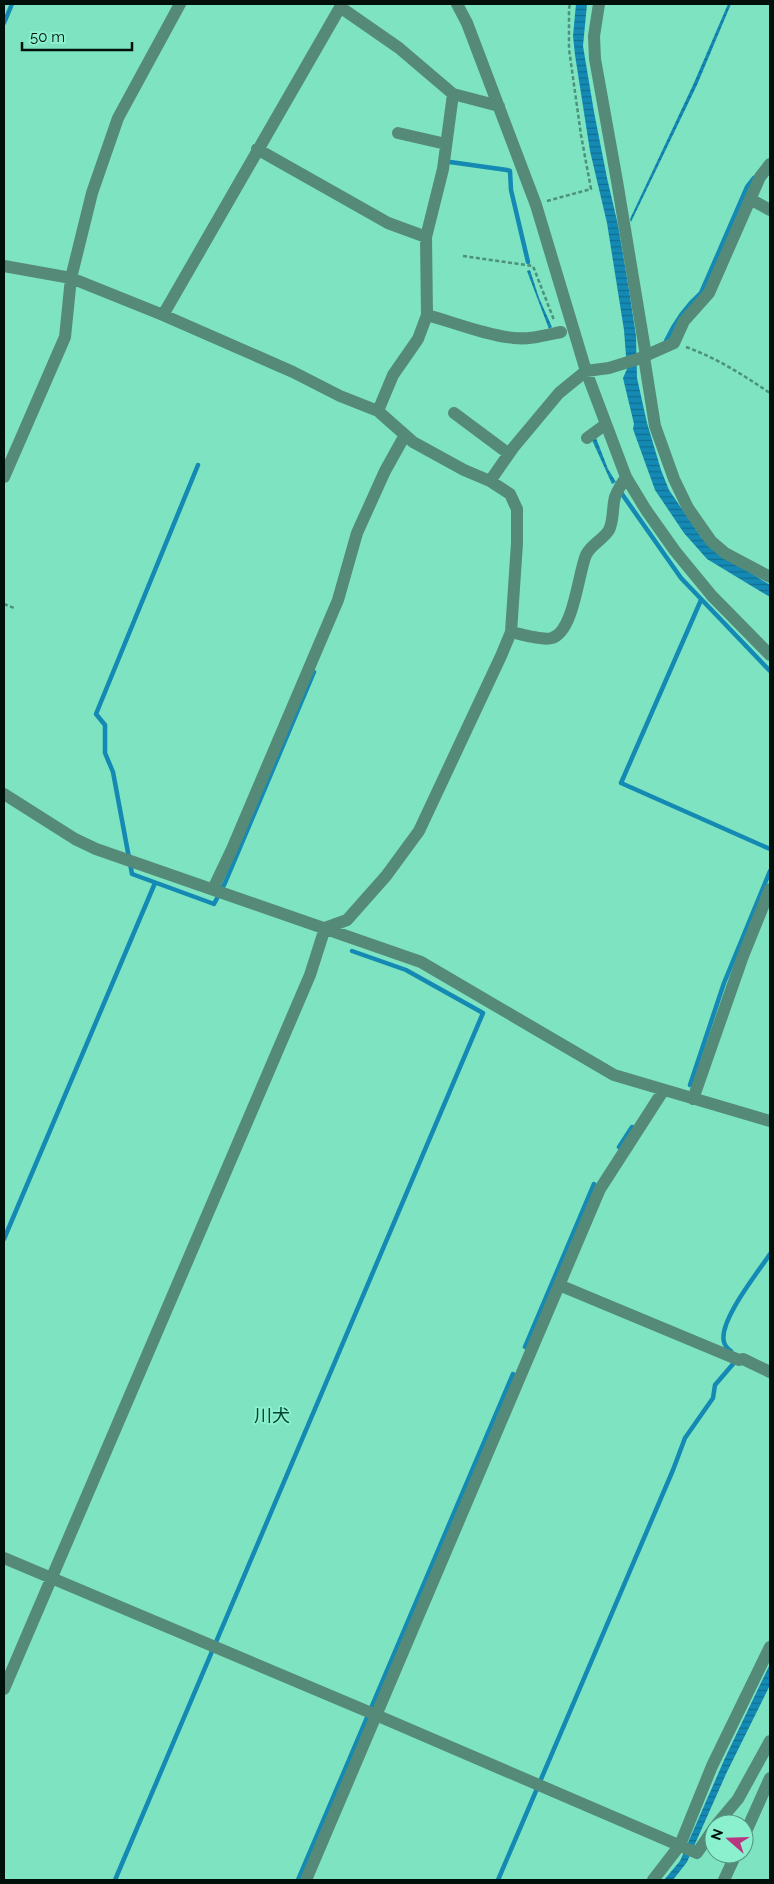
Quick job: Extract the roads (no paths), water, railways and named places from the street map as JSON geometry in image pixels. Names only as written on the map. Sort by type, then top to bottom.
[{"type":"street","points":[[4,478],[65,337],[71,278],[92,193],[118,118],[180,4]]},
{"type":"street","points":[[457,4],[499,106],[536,205],[586,371],[626,477],[646,510],[675,551],[712,596],[770,655]]},
{"type":"street","points":[[599,4],[594,36],[595,59],[617,180],[655,426],[674,479],[688,508],[711,541],[725,553],[770,578]]},
{"type":"street","points":[[163,315],[341,5],[399,48],[453,94],[499,106]]},
{"type":"street","points":[[378,412],[393,375],[418,339],[427,315],[426,237],[443,169],[453,94]]},
{"type":"street","points":[[398,133],[446,144]]},
{"type":"street","points":[[257,149],[388,223],[426,237]]},
{"type":"street","points":[[490,481],[509,454],[559,393],[586,371],[618,365],[643,357],[674,343],[684,321],[709,293],[750,198],[760,178],[770,164]]},
{"type":"street","points":[[750,198],[770,210]]},
{"type":"street","points":[[4,266],[71,278],[163,315],[293,372],[340,396],[378,412],[413,442],[464,470],[490,481],[510,494],[518,509],[511,632],[419,831],[386,876],[347,920],[326,928]]},
{"type":"street","points":[[427,315],[516,339],[561,332]]},
{"type":"street","points":[[454,413],[509,454]]},
{"type":"street","points":[[587,438],[606,424]]},
{"type":"street","points":[[213,889],[232,849],[338,600],[357,533],[385,471],[405,435]]},
{"type":"street","points":[[511,632],[551,639],[560,633],[569,617],[577,593],[585,556],[590,548],[608,531],[612,520],[615,498],[626,477]]},
{"type":"street","points":[[4,794],[75,839],[96,849],[421,962],[614,1075],[770,1121]]},
{"type":"street","points":[[693,1099],[743,956],[770,889]]},
{"type":"street","points":[[4,1689],[310,975],[326,928]]},
{"type":"street","points":[[306,1880],[600,1189],[663,1091]]},
{"type":"street","points":[[559,1285],[739,1360],[743,1359],[751,1362],[770,1372]]},
{"type":"street","points":[[4,1558],[697,1853],[704,1843]]},
{"type":"street","points":[[653,1880],[680,1846],[712,1766],[770,1647]]},
{"type":"street","points":[[726,1814],[738,1800],[770,1741]]},
{"type":"street","points":[[754,1814],[770,1778]]},
{"type":"street","points":[[724,1880],[731,1864]]},
{"type":"water","points":[[576,4],[587,4],[583,46],[629,290],[636,336],[637,378],[647,423],[661,470],[669,490],[701,537],[710,547],[770,585],[770,597],[707,559],[684,533],[655,490],[633,429],[634,424],[623,378],[627,369],[624,330],[607,223],[590,151],[575,55],[573,36]]},
{"type":"water","points":[[728,4],[731,4],[697,85],[631,222],[630,219],[693,85]]},
{"type":"water","points":[[530,270],[539,298],[552,327],[549,329],[527,271]]},
{"type":"water","points":[[596,438],[608,469],[616,482],[612,484],[592,440]]},
{"type":"water","points":[[770,1664],[770,1685],[708,1814],[704,1814],[704,1824],[687,1862],[673,1880],[664,1880],[680,1861],[725,1758]]},
{"type":"waterway","points":[[4,23],[12,4]]},
{"type":"waterway","points":[[450,162],[510,171],[511,190],[528,262]]},
{"type":"waterway","points":[[666,341],[681,315],[701,293],[747,187],[754,178]]},
{"type":"waterway","points":[[198,465],[96,714],[105,725],[105,753],[113,772],[132,874],[214,904],[225,883],[314,672]]},
{"type":"waterway","points":[[622,494],[681,578],[770,671]]},
{"type":"waterway","points":[[701,600],[621,783],[770,849]]},
{"type":"waterway","points":[[690,1085],[724,983],[770,871]]},
{"type":"waterway","points":[[4,1239],[155,883]]},
{"type":"waterway","points":[[115,1880],[483,1013],[406,970],[352,951]]},
{"type":"waterway","points":[[619,1147],[632,1127]]},
{"type":"waterway","points":[[525,1347],[594,1184]]},
{"type":"waterway","points":[[731,1351],[724,1342],[727,1322],[741,1296],[770,1254]]},
{"type":"waterway","points":[[498,1880],[685,1438],[713,1398],[715,1385],[733,1364]]},
{"type":"waterway","points":[[298,1880],[513,1374]]},
{"type":"district","name":"川犬","points":[[272,1416]]}]
